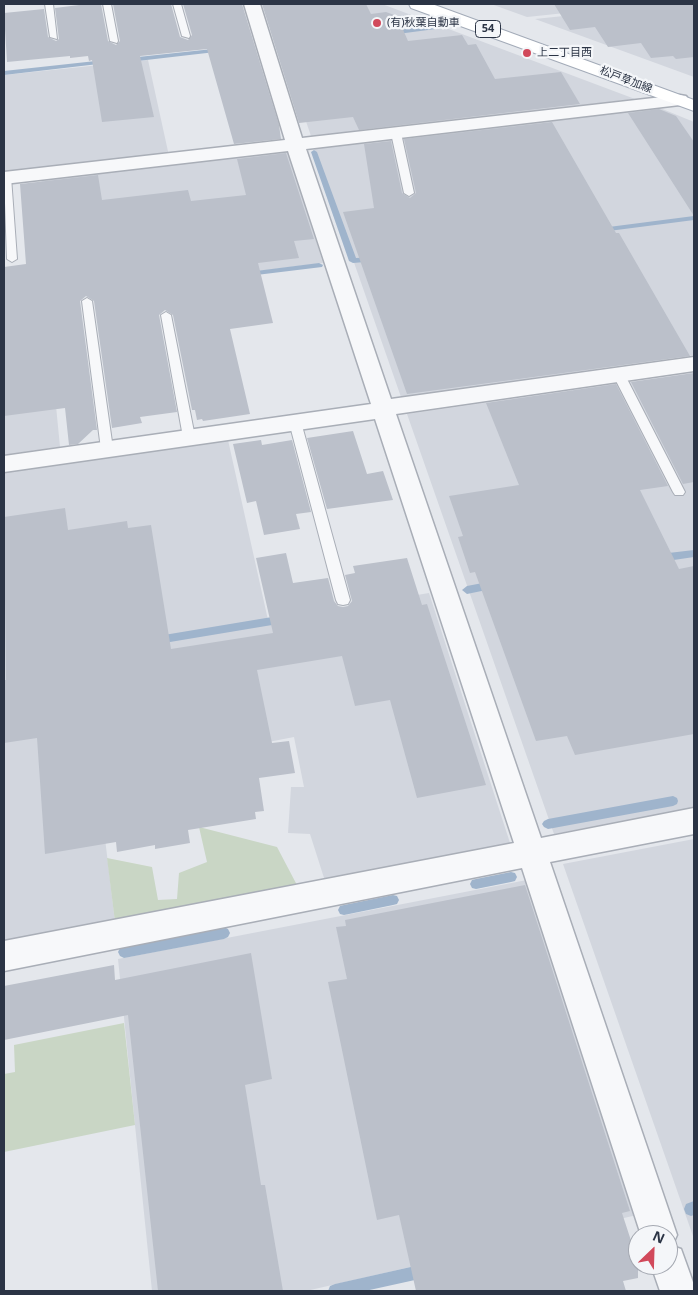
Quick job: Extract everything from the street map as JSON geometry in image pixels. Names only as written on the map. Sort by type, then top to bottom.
[{"type":"main road","name":"松戸草加線","points":[[417,4],[689,100]]},
{"type":"street","points":[[252,4],[295,144],[656,1225]]},
{"type":"street","points":[[5,177],[689,100]]},
{"type":"street","points":[[4,464],[694,364]]},
{"type":"street","points":[[4,956],[694,821]]},
{"type":"street","points":[[672,1275],[678,1291]]},
{"type":"lane","points":[[49,4],[54,37]]},
{"type":"lane","points":[[107,4],[114,41]]},
{"type":"lane","points":[[177,4],[186,36]]},
{"type":"lane","points":[[396,133],[409,193]]},
{"type":"lane","points":[[5,177],[12,259]]},
{"type":"lane","points":[[87,301],[107,449]]},
{"type":"lane","points":[[166,315],[189,437]]},
{"type":"lane","points":[[619,375],[680,492]]},
{"type":"lane","points":[[295,422],[343,600]]},
{"type":"shaded area","points":[[266,4],[382,4],[635,99],[311,136]]},
{"type":"shaded area","points":[[491,4],[651,4],[527,17]]},
{"type":"shaded area","points":[[678,4],[694,4],[694,77],[535,19]]},
{"type":"shaded area","points":[[148,60],[169,156],[4,174],[4,75]]},
{"type":"shaded area","points":[[660,108],[694,122],[694,355],[401,397],[314,148]]},
{"type":"shaded area","points":[[287,148],[323,263],[52,297],[41,177]]},
{"type":"shaded area","points":[[46,303],[60,447],[4,455],[4,309]]},
{"type":"shaded area","points":[[694,373],[694,808],[554,834],[407,414]]},
{"type":"shaded area","points":[[228,440],[268,620],[429,593],[511,846],[325,881],[310,834],[288,833],[291,787],[304,787],[294,737],[196,756],[101,805],[115,922],[4,944],[4,472]]},
{"type":"shaded area","points":[[694,839],[694,1239],[563,864]]},
{"type":"shaded area","points":[[527,880],[637,1215],[306,1291],[152,1291],[118,959]]},
{"type":"green space","points":[[199,827],[277,847],[298,887],[115,922],[107,858],[152,867],[158,900],[177,899],[179,873],[207,862]]},
{"type":"green space","points":[[124,1023],[135,1125],[4,1152],[4,1074],[15,1072],[14,1045]]},
{"type":"building","points":[[79,4],[101,4],[108,41],[116,45],[120,41],[113,4],[171,4],[180,37],[188,40],[192,35],[183,4],[242,4],[279,125],[281,139],[234,144],[207,49],[140,56],[154,117],[102,122],[92,60],[89,61],[88,56],[7,62],[4,13],[44,9],[48,37],[56,41],[59,39],[55,8]]},
{"type":"building","points":[[262,4],[366,4],[371,14],[386,12],[397,16],[408,41],[462,35],[468,45],[476,44],[495,79],[561,72],[580,104],[359,130],[353,117],[299,123]]},
{"type":"building","points":[[554,4],[694,4],[694,57],[676,59],[673,56],[651,58],[641,43],[608,47],[595,27],[570,30]]},
{"type":"building","points":[[659,109],[676,116],[694,142],[694,216],[628,113]]},
{"type":"building","points":[[552,122],[690,356],[407,394],[343,212],[374,208],[364,144],[391,141],[402,193],[410,198],[416,193],[404,139]]},
{"type":"building","points":[[286,153],[314,239],[294,241],[299,258],[258,263],[273,323],[230,329],[250,414],[203,421],[202,419],[197,420],[195,410],[192,410],[173,315],[165,310],[159,315],[177,412],[140,417],[142,423],[112,428],[94,301],[86,296],[80,301],[97,430],[93,430],[78,444],[69,445],[65,408],[4,416],[4,267],[26,264],[20,184],[98,175],[102,200],[188,190],[191,201],[246,195],[237,159]]},
{"type":"building","points":[[694,373],[694,482],[683,484],[631,382]]},
{"type":"building","points":[[616,384],[668,486],[640,490],[679,569],[694,566],[694,734],[575,755],[567,736],[536,741],[475,572],[470,573],[458,537],[463,536],[449,496],[519,485],[486,403]]},
{"type":"building","points":[[353,431],[367,474],[383,471],[393,500],[327,509],[307,438]]},
{"type":"building","points":[[261,440],[262,445],[292,440],[311,512],[296,514],[300,529],[264,535],[256,501],[247,503],[233,444]]},
{"type":"building","points":[[65,508],[68,530],[127,521],[128,528],[151,525],[171,649],[273,633],[256,558],[286,553],[293,583],[328,578],[334,601],[338,606],[343,607],[348,606],[352,601],[345,575],[355,573],[353,566],[407,558],[422,605],[427,604],[486,785],[417,798],[390,700],[355,706],[342,656],[257,670],[272,743],[289,741],[295,773],[259,778],[264,811],[255,812],[256,819],[188,830],[190,843],[155,849],[155,845],[117,852],[116,842],[45,854],[37,738],[4,743],[4,680],[6,680],[4,517]]},
{"type":"building","points":[[525,885],[630,1211],[622,1213],[628,1231],[628,1275],[638,1275],[638,1278],[623,1281],[626,1291],[416,1291],[399,1215],[377,1220],[328,982],[347,979],[336,927],[346,926],[345,920]]},
{"type":"building","points":[[251,953],[272,1079],[245,1085],[261,1185],[265,1185],[283,1291],[158,1291],[128,1015],[4,1040],[4,986],[114,965],[115,980]]},
{"type":"waterway","points":[[390,33],[441,27]]},
{"type":"waterway","points":[[129,60],[222,50]]},
{"type":"waterway","points":[[4,73],[105,62]]},
{"type":"waterway","points":[[314,152],[353,261],[373,259]]},
{"type":"waterway","points":[[601,230],[694,218]]},
{"type":"waterway","points":[[248,274],[319,265]]},
{"type":"waterway","points":[[660,558],[694,553]]},
{"type":"waterway","points":[[467,590],[493,585]]},
{"type":"waterway","points":[[158,640],[284,619]]},
{"type":"waterway","points":[[548,824],[673,801]]},
{"type":"waterway","points":[[476,884],[511,877]]},
{"type":"waterway","points":[[344,910],[393,900]]},
{"type":"waterway","points":[[124,952],[224,933]]},
{"type":"waterway","points":[[335,1291],[424,1271]]},
{"type":"place","name":"(有)秋葉自動車","points":[[377,23]]},
{"type":"place","name":"上二丁目西","points":[[527,53]]}]
